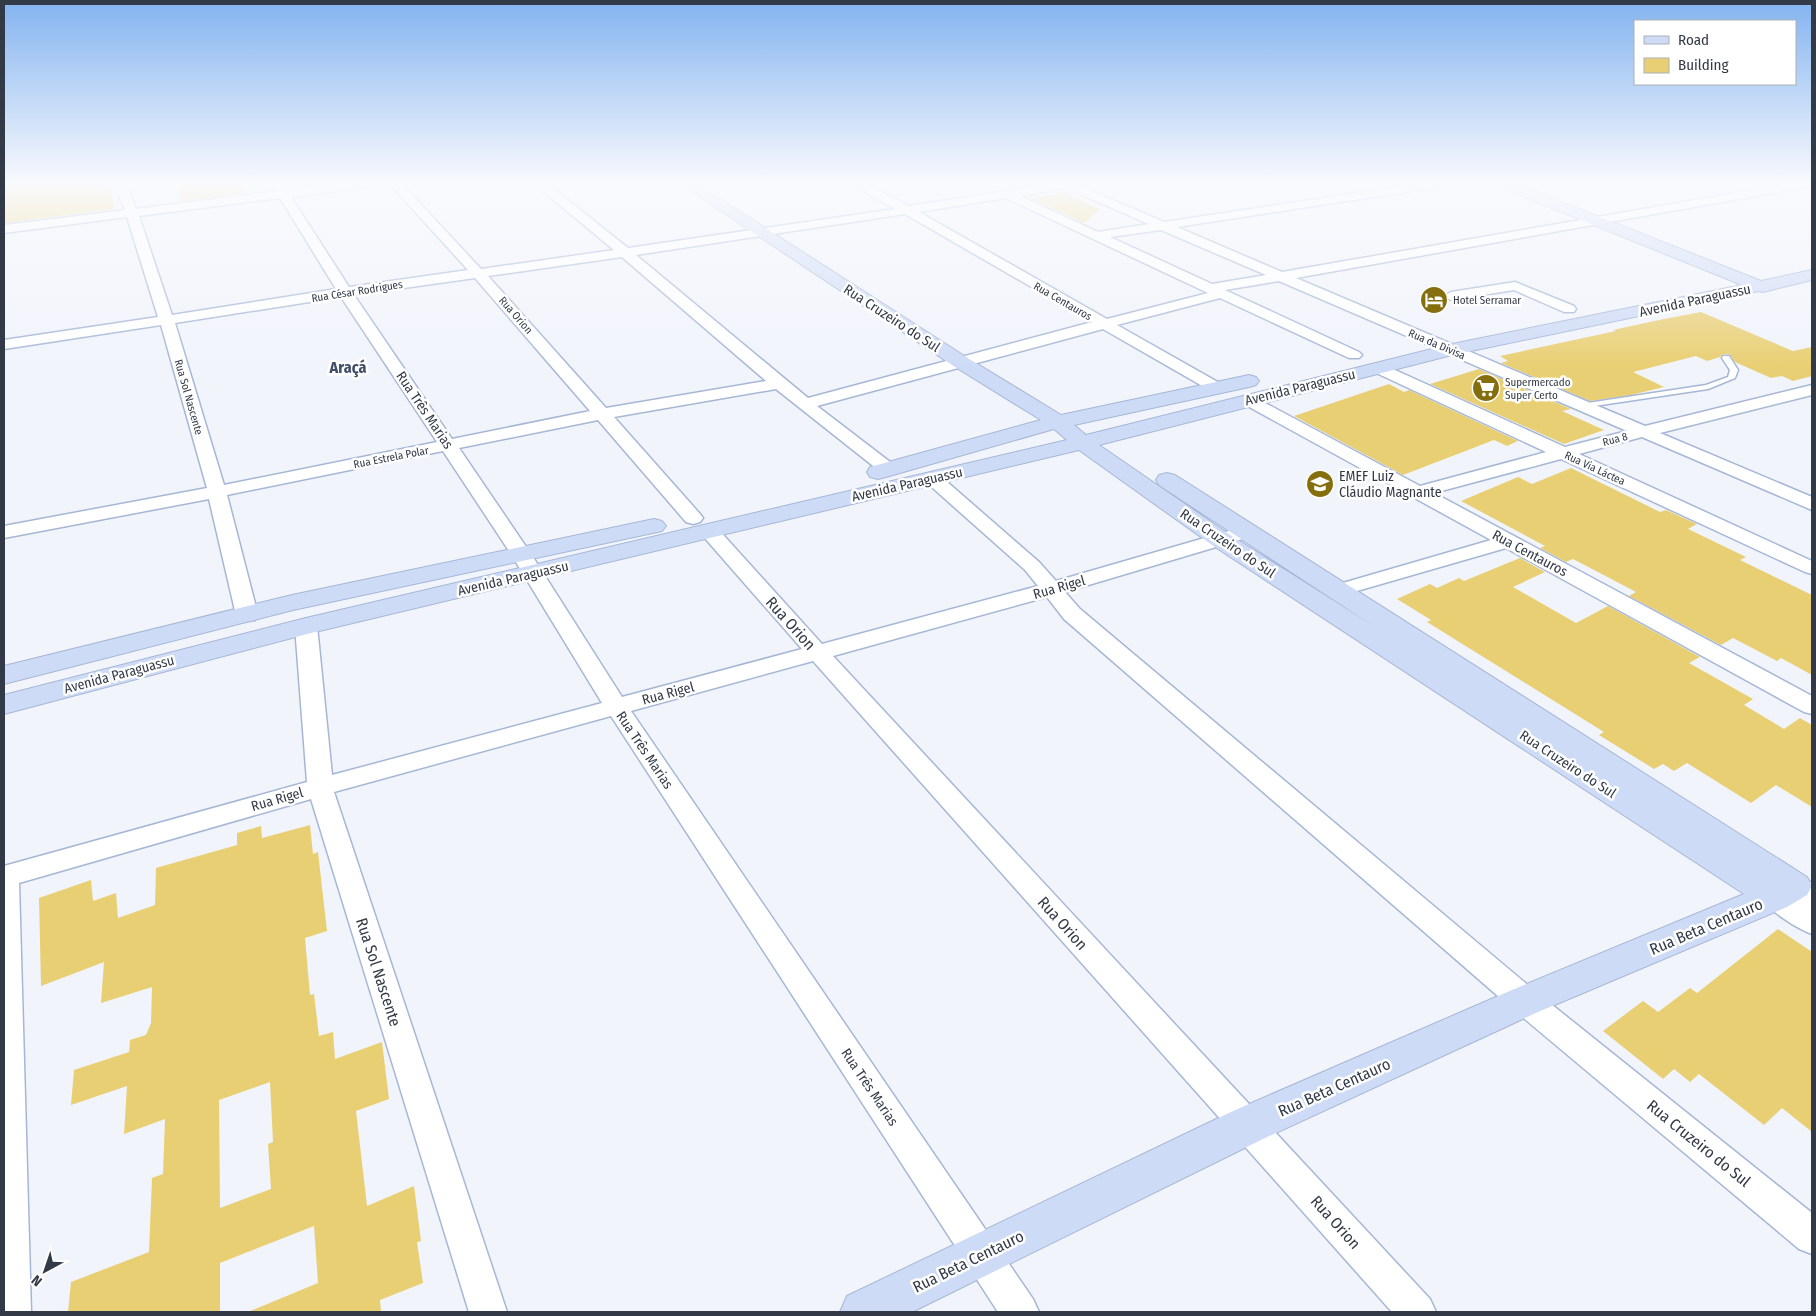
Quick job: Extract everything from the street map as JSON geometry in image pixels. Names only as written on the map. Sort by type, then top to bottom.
[{"type":"street","name":"Rua Sol Nascente","points":[[142,244],[217,492],[247,615]]},
{"type":"street","name":"Rua Três Marias","points":[[315,244],[526,563],[616,706],[1020,1312]]},
{"type":"street","name":"Rua Orion","points":[[452,244],[701,525],[1417,1312]]},
{"type":"street","points":[[615,244],[779,384],[888,469]]},
{"type":"street","name":"Rua César Rodrigues","points":[[4,345],[345,292],[684,244]]},
{"type":"street","name":"Rua Cruzeiro do Sul","points":[[779,244],[838,283],[1066,420],[1234,536],[1799,890]]},
{"type":"street","name":"Rua Cruzeiro do Sul","points":[[804,244],[857,279],[967,359]]},
{"type":"street","name":"Rua Centauros","points":[[967,244],[1217,388]]},
{"type":"street","points":[[1112,244],[1354,355]]},
{"type":"street","name":"Rua da Divisa","points":[[1206,244],[1812,504]]},
{"type":"street","points":[[806,404],[1214,292],[1279,276],[1463,244]]},
{"type":"street","points":[[1659,244],[1735,275]]},
{"type":"street","name":"Avenida Paraguassu","points":[[4,675],[302,601],[526,563],[932,478],[1093,440],[1452,350],[1764,278],[1812,260]]},
{"type":"street","name":"Avenida Paraguassu","points":[[1299,368],[1424,338],[1735,275],[1792,280],[1812,275]]},
{"type":"street","points":[[838,283],[857,279]]},
{"type":"street","points":[[1451,296],[1515,286],[1569,309]]},
{"type":"street","name":"Rua Via Láctea","points":[[1378,368],[1810,565]]},
{"type":"street","name":"Avenida Paraguassu","points":[[701,525],[888,469],[1066,420],[1263,377]]},
{"type":"street","name":"Rua Estrela Polar","points":[[4,532],[217,492],[602,414],[779,384]]},
{"type":"street","name":"Rua 8","points":[[1418,492],[1642,432],[1812,390]]},
{"type":"street","name":"Rua Centauros","points":[[1248,400],[1812,706]]},
{"type":"street","name":"Rua Cruzeiro do Sul","points":[[932,478],[1032,566],[1072,614],[1526,1001],[1812,1236]]},
{"type":"street","name":"Rua Cruzeiro do Sul","points":[[1234,536],[1336,591],[1799,890]]},
{"type":"street","name":"Rua Rigel","points":[[5,877],[320,787],[616,706],[818,654],[1234,536]]},
{"type":"street","points":[[1336,591],[1508,541]]},
{"type":"street","name":"Avenida Paraguassu","points":[[4,705],[306,626],[526,563]]},
{"type":"street","name":"Rua Sol Nascente","points":[[306,626],[320,787],[488,1312]]},
{"type":"street","points":[[5,877],[12,1312]]},
{"type":"street","points":[[1799,890],[1812,922]]},
{"type":"street","name":"Rua Beta Centauro","points":[[863,1312],[1248,1125],[1526,1001],[1799,890]]},
{"type":"lane","points":[[1581,406],[1708,387],[1731,378],[1734,370],[1726,358]]},
{"type":"building","points":[[1701,312],[1793,351],[1812,347],[1812,376],[1793,381],[1782,376],[1771,378],[1735,362],[1729,354],[1723,354],[1720,357],[1707,361],[1696,356],[1633,372],[1664,387],[1631,395],[1590,401],[1501,363],[1508,361],[1500,356]]},
{"type":"building","points":[[1479,369],[1571,409],[1562,411],[1604,430],[1564,444],[1430,384]]},
{"type":"building","points":[[1389,384],[1404,392],[1409,390],[1518,441],[1507,446],[1494,440],[1403,475],[1294,416]]},
{"type":"building","points":[[1571,468],[1660,512],[1666,510],[1697,524],[1688,529],[1746,557],[1740,560],[1812,595],[1812,675],[1781,658],[1777,661],[1733,638],[1721,645],[1629,596],[1636,592],[1573,559],[1566,562],[1540,548],[1545,546],[1461,501],[1518,477],[1532,484]]},
{"type":"building","points":[[1520,558],[1545,572],[1513,587],[1576,623],[1608,606],[1700,657],[1689,663],[1753,699],[1744,705],[1784,729],[1800,718],[1812,725],[1812,807],[1776,785],[1751,803],[1687,763],[1674,771],[1663,764],[1654,769],[1599,735],[1604,732],[1427,622],[1431,620],[1397,599],[1430,584],[1437,588],[1459,578],[1464,581]]},
{"type":"building","points":[[310,825],[313,854],[318,852],[327,931],[305,938],[310,995],[314,994],[319,1036],[333,1032],[335,1059],[382,1042],[389,1099],[356,1111],[367,1206],[414,1186],[421,1241],[417,1242],[423,1283],[380,1300],[381,1312],[248,1312],[318,1283],[314,1226],[220,1263],[220,1312],[68,1312],[71,1282],[149,1252],[152,1178],[163,1174],[165,1119],[124,1134],[127,1086],[71,1105],[74,1070],[129,1052],[130,1040],[146,1035],[151,1023],[152,987],[101,1003],[104,962],[41,986],[39,898],[91,880],[93,901],[116,893],[118,918],[155,905],[156,868],[237,845],[237,833],[261,826],[262,838]],"holes":[[[270,1082],[273,1142],[268,1144],[271,1189],[220,1208],[219,1100]]]},
{"type":"building","points":[[1778,929],[1812,952],[1812,1132],[1782,1108],[1764,1125],[1699,1074],[1690,1082],[1674,1069],[1663,1079],[1603,1031],[1643,1001],[1658,1012],[1690,988],[1697,993]]},
{"type":"place","name":"Hotel Serramar","points":[[1434,300]]},
{"type":"place","name":"Supermercado Super Certo","points":[[1486,388]]},
{"type":"place","name":"EMEF Luiz Cláudio Magnante","points":[[1320,484]]},
{"type":"district","name":"Araçá","points":[[348,367]]}]
